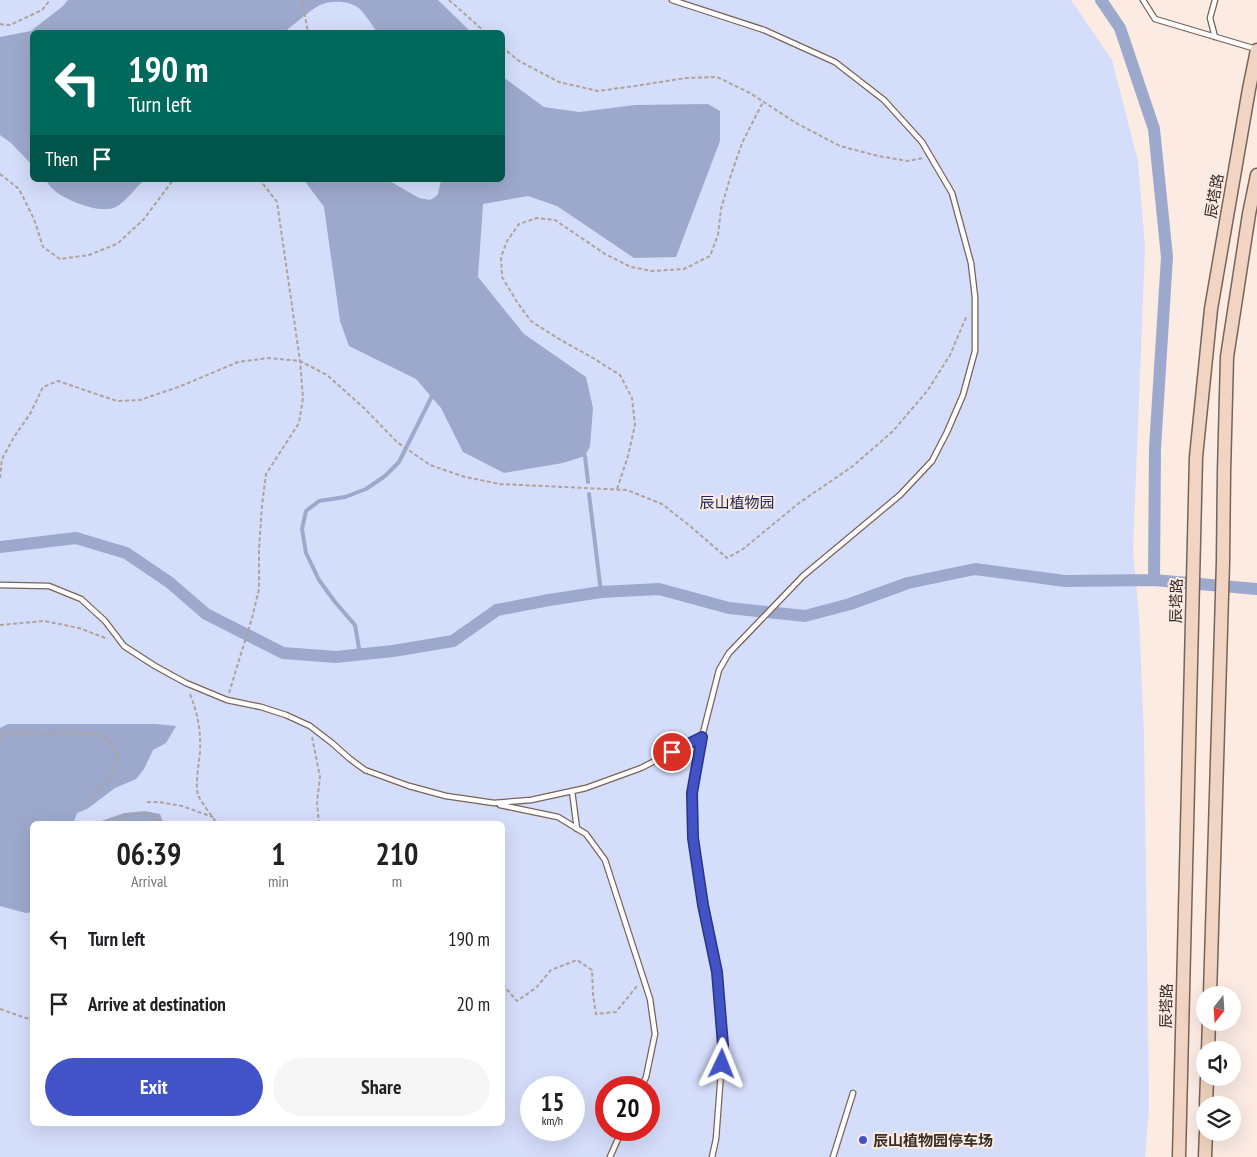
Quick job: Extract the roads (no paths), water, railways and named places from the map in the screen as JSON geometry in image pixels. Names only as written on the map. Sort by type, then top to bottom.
[{"type":"main road","name":"辰塔路","points":[[1178,1157],[1196,457],[1211,309],[1257,49]]},
{"type":"main road","points":[[1210,986],[1227,357],[1249,214],[1257,176]]},
{"type":"main road","points":[[1205,1157],[1206,1141]]},
{"type":"lane","points":[[672,0],[764,30],[835,62],[884,100],[922,142],[952,193],[971,264],[975,297],[975,351],[963,395],[932,461],[900,495],[803,576],[729,653],[719,670],[702,737],[692,793],[693,838],[703,905],[717,972],[723,1045],[716,1139],[712,1157]]},
{"type":"lane","points":[[1143,0],[1155,19],[1257,49]]},
{"type":"lane","points":[[1215,0],[1210,18],[1216,37]]},
{"type":"lane","points":[[0,585],[49,586],[81,599],[105,621],[124,646],[155,666],[186,683],[227,700],[261,707],[286,715],[310,726],[365,770],[409,786],[446,796],[494,803],[558,817],[586,834],[605,860],[650,999],[655,1034],[646,1076]]},
{"type":"lane","points":[[494,803],[531,800],[586,788],[641,768],[702,737]]},
{"type":"lane","points":[[572,791],[577,829]]},
{"type":"lane","points":[[833,1157],[853,1093]]},
{"type":"lane","points":[[610,1157],[617,1141]]},
{"type":"waterway","points":[[1101,0],[1120,28],[1154,129],[1167,257],[1155,448],[1154,580]]},
{"type":"waterway","points":[[360,654],[355,625],[319,580],[306,553],[302,529],[306,511],[319,501],[345,497],[366,489],[385,476],[399,462],[432,396]]},
{"type":"waterway","points":[[585,456],[588,482]]},
{"type":"waterway","points":[[589,494],[601,592]]},
{"type":"waterway","points":[[0,547],[76,538],[126,553],[169,582],[206,614],[283,653],[336,657],[393,651],[453,641],[497,610],[601,592],[659,589],[729,608],[805,616],[850,604],[908,583],[975,569],[1065,581],[1154,580],[1257,589]]},
{"type":"place","name":"辰山植物园停车场","points":[[863,1140]]},
{"type":"park label","name":"辰山植物园","points":[[737,502]]}]
